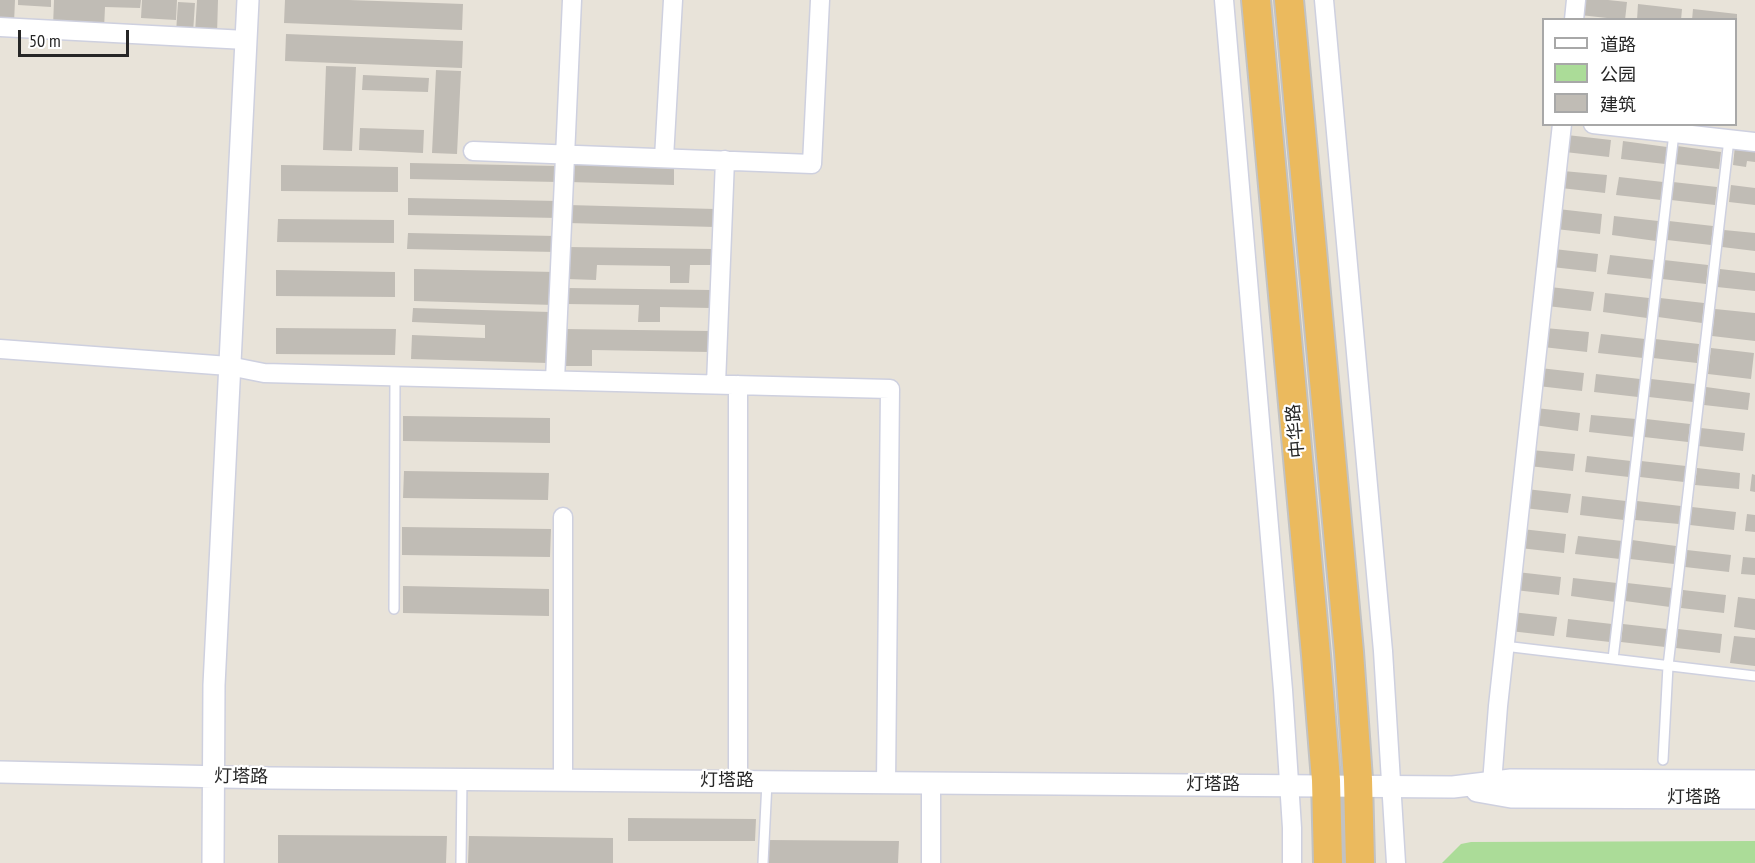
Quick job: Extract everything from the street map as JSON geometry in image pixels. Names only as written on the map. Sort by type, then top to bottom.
[{"type":"highway","name":"中华路","points":[[1256,0],[1315,643],[1326,786],[1328,863]]},
{"type":"highway","name":"中华路","points":[[1289,0],[1349,652],[1359,786],[1360,863]]},
{"type":"street","points":[[213,863],[214,685],[248,0]]},
{"type":"street","points":[[555,380],[572,0]]},
{"type":"street","points":[[664,158],[673,0]]},
{"type":"street","points":[[473,151],[812,164],[820,0]]},
{"type":"street","points":[[1224,0],[1281,666],[1292,828],[1292,863]]},
{"type":"street","points":[[1324,0],[1383,651],[1396,863]]},
{"type":"street","points":[[1574,18],[1576,0]]},
{"type":"street","points":[[0,27],[246,40]]},
{"type":"street","points":[[1492,783],[1504,646],[1562,126]]},
{"type":"street","points":[[1611,126],[1755,142]]},
{"type":"street","points":[[716,384],[725,160]]},
{"type":"street","points":[[0,349],[229,366],[264,373],[890,389],[886,783]]},
{"type":"street","points":[[738,385],[738,782]]},
{"type":"street","points":[[563,517],[563,780]]},
{"type":"street","name":"灯塔路","points":[[0,772],[213,777],[1392,787],[1453,787],[1511,780],[1755,781]]},
{"type":"street","points":[[931,783],[931,863]]},
{"type":"street","name":"灯塔路","points":[[1453,787],[1511,797],[1755,798]]},
{"type":"lane","points":[[1613,659],[1674,133]]},
{"type":"lane","points":[[1663,760],[1668,666],[1729,139]]},
{"type":"lane","points":[[394,609],[395,376]]},
{"type":"lane","points":[[1504,646],[1755,676]]},
{"type":"lane","points":[[461,863],[462,779]]},
{"type":"lane","points":[[764,863],[767,782]]},
{"type":"green space","points":[[1755,841],[1755,863],[1442,863],[1461,844],[1471,842]]},
{"type":"building","points":[[0,0],[15,0],[14,23],[0,23]]},
{"type":"building","points":[[18,0],[51,0],[51,7],[18,5]]},
{"type":"building","points":[[54,0],[141,0],[140,8],[105,7],[104,29],[53,27]]},
{"type":"building","points":[[142,0],[177,0],[176,20],[141,18]]},
{"type":"building","points":[[197,0],[218,0],[217,34],[195,33]]},
{"type":"building","points":[[285,0],[463,4],[462,30],[284,23]]},
{"type":"building","points":[[1582,0],[1627,2],[1625,18],[1580,15]]},
{"type":"building","points":[[178,2],[195,3],[193,33],[176,33]]},
{"type":"building","points":[[1638,4],[1682,9],[1681,18],[1637,18]]},
{"type":"building","points":[[1693,9],[1737,14],[1737,18],[1692,18]]},
{"type":"building","points":[[286,34],[463,41],[462,68],[285,61]]},
{"type":"building","points":[[326,66],[356,67],[352,151],[323,150]]},
{"type":"building","points":[[436,70],[461,71],[457,154],[432,153]]},
{"type":"building","points":[[363,75],[429,78],[428,92],[362,90]]},
{"type":"building","points":[[360,128],[424,130],[423,153],[359,150]]},
{"type":"building","points":[[1567,135],[1611,140],[1609,157],[1565,152]]},
{"type":"building","points":[[1623,141],[1667,147],[1665,164],[1621,159]]},
{"type":"building","points":[[1677,146],[1721,152],[1719,169],[1675,164]]},
{"type":"building","points":[[1735,146],[1755,148],[1755,162],[1747,161],[1746,167],[1733,165]]},
{"type":"building","points":[[410,163],[558,166],[558,182],[410,179]]},
{"type":"building","points":[[569,164],[674,167],[674,185],[569,182]]},
{"type":"building","points":[[281,165],[398,167],[398,192],[281,191]]},
{"type":"building","points":[[1563,171],[1607,175],[1605,193],[1561,188]]},
{"type":"building","points":[[1619,177],[1663,182],[1661,200],[1616,195]]},
{"type":"building","points":[[1673,182],[1717,187],[1715,205],[1671,200]]},
{"type":"building","points":[[1731,185],[1755,188],[1755,205],[1729,202]]},
{"type":"building","points":[[408,198],[558,201],[558,218],[408,215]]},
{"type":"building","points":[[568,205],[715,209],[715,227],[568,223]]},
{"type":"building","points":[[1558,209],[1602,214],[1600,234],[1556,229]]},
{"type":"building","points":[[1614,216],[1658,221],[1656,241],[1612,235]]},
{"type":"building","points":[[278,219],[394,220],[394,243],[277,242]]},
{"type":"building","points":[[1669,221],[1713,226],[1711,245],[1667,240]]},
{"type":"building","points":[[1724,230],[1755,233],[1755,251],[1722,247]]},
{"type":"building","points":[[408,233],[556,236],[556,252],[407,249]]},
{"type":"building","points":[[567,247],[714,249],[714,265],[690,265],[689,283],[670,283],[670,266],[597,265],[596,280],[567,279]]},
{"type":"building","points":[[1554,249],[1598,254],[1596,272],[1552,267]]},
{"type":"building","points":[[1610,255],[1654,260],[1652,279],[1607,274]]},
{"type":"building","points":[[1664,260],[1708,265],[1706,284],[1662,279]]},
{"type":"building","points":[[414,269],[555,272],[554,305],[414,301]]},
{"type":"building","points":[[1720,269],[1755,273],[1755,291],[1717,287]]},
{"type":"building","points":[[276,270],[395,272],[395,297],[276,296]]},
{"type":"building","points":[[1550,287],[1594,292],[1591,311],[1547,306]]},
{"type":"building","points":[[567,288],[711,290],[711,308],[660,307],[660,322],[638,322],[639,305],[566,304]]},
{"type":"building","points":[[1605,293],[1649,298],[1647,318],[1603,312]]},
{"type":"building","points":[[1660,298],[1704,303],[1702,323],[1658,317]]},
{"type":"building","points":[[413,308],[550,312],[548,363],[411,359],[412,335],[485,338],[485,325],[412,322]]},
{"type":"building","points":[[1715,309],[1755,313],[1755,341],[1712,336]]},
{"type":"building","points":[[276,328],[396,329],[395,355],[276,354]]},
{"type":"building","points":[[1545,328],[1589,332],[1587,352],[1543,347]]},
{"type":"building","points":[[564,329],[710,331],[710,352],[592,350],[592,366],[564,366]]},
{"type":"building","points":[[1601,334],[1645,339],[1643,358],[1598,353]]},
{"type":"building","points":[[1655,339],[1699,344],[1697,363],[1653,358]]},
{"type":"building","points":[[1711,348],[1754,353],[1751,379],[1708,374]]},
{"type":"building","points":[[1540,368],[1584,373],[1582,391],[1538,386]]},
{"type":"building","points":[[1596,374],[1640,379],[1638,397],[1594,392]]},
{"type":"building","points":[[1651,379],[1695,384],[1693,402],[1649,397]]},
{"type":"building","points":[[1706,387],[1750,393],[1748,410],[1704,405]]},
{"type":"building","points":[[1536,408],[1580,413],[1578,431],[1534,425]]},
{"type":"building","points":[[1591,415],[1636,419],[1634,437],[1589,432]]},
{"type":"building","points":[[403,416],[550,418],[550,443],[403,441]]},
{"type":"building","points":[[1646,419],[1690,424],[1688,442],[1644,437]]},
{"type":"building","points":[[1701,428],[1745,433],[1743,451],[1699,446]]},
{"type":"building","points":[[1531,450],[1575,454],[1573,471],[1529,466]]},
{"type":"building","points":[[1587,456],[1631,461],[1629,477],[1585,472]]},
{"type":"building","points":[[1641,461],[1686,466],[1684,482],[1640,477]]},
{"type":"building","points":[[1697,468],[1740,473],[1739,489],[1695,485]]},
{"type":"building","points":[[404,471],[549,473],[548,500],[403,498]]},
{"type":"building","points":[[1752,474],[1755,475],[1755,492],[1750,491]]},
{"type":"building","points":[[1526,489],[1571,494],[1568,513],[1524,508]]},
{"type":"building","points":[[1582,496],[1626,501],[1624,520],[1580,515]]},
{"type":"building","points":[[1637,501],[1681,506],[1679,524],[1635,520]]},
{"type":"building","points":[[1692,507],[1736,512],[1734,530],[1690,525]]},
{"type":"building","points":[[1747,514],[1755,515],[1755,532],[1745,531]]},
{"type":"building","points":[[402,527],[551,529],[550,557],[402,555]]},
{"type":"building","points":[[1522,529],[1566,534],[1564,553],[1520,548]]},
{"type":"building","points":[[1578,536],[1622,541],[1620,559],[1575,554]]},
{"type":"building","points":[[1632,540],[1676,546],[1674,564],[1630,559]]},
{"type":"building","points":[[1687,550],[1731,555],[1729,572],[1685,567]]},
{"type":"building","points":[[1743,557],[1755,558],[1755,575],[1741,574]]},
{"type":"building","points":[[1517,572],[1561,577],[1559,595],[1515,590]]},
{"type":"building","points":[[1573,578],[1617,583],[1615,602],[1571,596]]},
{"type":"building","points":[[1627,583],[1672,588],[1670,607],[1625,601]]},
{"type":"building","points":[[403,586],[549,589],[549,616],[403,613]]},
{"type":"building","points":[[1683,590],[1726,595],[1724,613],[1681,608]]},
{"type":"building","points":[[1738,597],[1755,599],[1755,630],[1734,627]]},
{"type":"building","points":[[1512,612],[1557,617],[1554,636],[1510,631]]},
{"type":"building","points":[[1568,619],[1612,624],[1610,642],[1566,637]]},
{"type":"building","points":[[1623,624],[1667,629],[1665,647],[1621,642]]},
{"type":"building","points":[[1678,629],[1722,634],[1720,653],[1676,648]]},
{"type":"building","points":[[1734,636],[1755,638],[1755,666],[1730,663]]},
{"type":"building","points":[[628,818],[756,819],[755,841],[628,841]]},
{"type":"building","points":[[278,835],[447,836],[446,863],[278,863]]},
{"type":"building","points":[[469,836],[613,838],[613,863],[468,863]]},
{"type":"building","points":[[768,840],[899,841],[898,863],[768,863]]}]
